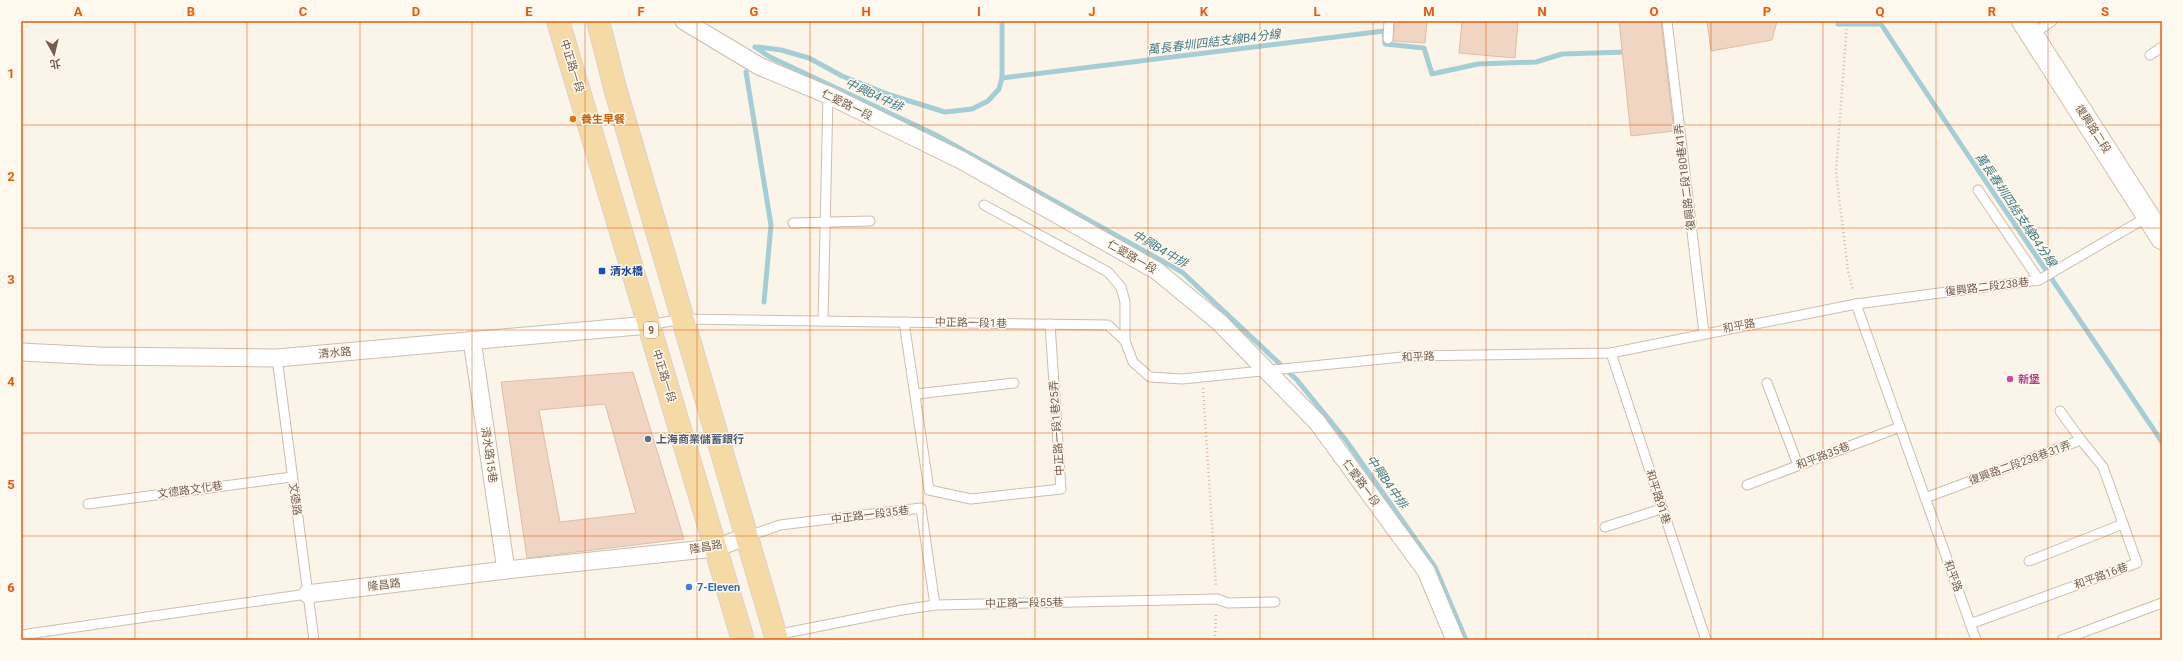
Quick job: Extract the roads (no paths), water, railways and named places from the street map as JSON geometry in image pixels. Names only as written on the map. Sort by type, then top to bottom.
[{"type":"main road","name":"中正路一段","points":[[558,21],[743,640]]},
{"type":"main road","points":[[598,21],[615,88],[776,638]]},
{"type":"main road","name":"復興路二段","points":[[2028,28],[2162,238]]},
{"type":"street","name":"仁愛路一段","points":[[684,21],[759,66],[828,96],[961,160],[1157,271],[1219,322],[1317,422],[1426,572],[1455,640]]},
{"type":"street","name":"清水路","points":[[21,352],[100,356],[277,358],[649,325]]},
{"type":"street","name":"清水路15巷","points":[[472,340],[506,570]]},
{"type":"street","name":"隆昌路","points":[[307,594],[506,570],[715,548],[746,537]]},
{"type":"lane","points":[[1388,39],[1389,21]]},
{"type":"lane","name":"復興路二段180巷41弄","points":[[1666,21],[1704,333]]},
{"type":"lane","points":[[2028,28],[2052,21]]},
{"type":"lane","points":[[2150,55],[2162,46]]},
{"type":"lane","points":[[823,321],[828,96]]},
{"type":"lane","points":[[1978,190],[2039,280]]},
{"type":"lane","points":[[984,205],[1108,272],[1121,287],[1126,302],[1125,341]]},
{"type":"lane","name":"復興路二段238巷","points":[[1856,304],[2039,280],[2149,216]]},
{"type":"lane","points":[[793,223],[870,221]]},
{"type":"lane","name":"和平路","points":[[1267,372],[1412,356],[1610,353],[1704,333],[1856,304],[1976,640]]},
{"type":"lane","name":"中正路一段1巷","points":[[649,325],[682,319],[1108,325],[1125,341],[1133,362],[1150,377],[1182,379],[1267,372]]},
{"type":"lane","points":[[904,322],[916,394],[1014,383]]},
{"type":"lane","name":"中正路一段1巷25弄","points":[[916,394],[929,490],[971,499],[1061,489],[1050,324]]},
{"type":"lane","name":"和平路91巷","points":[[1610,353],[1706,640]]},
{"type":"lane","name":"文德路","points":[[277,358],[314,640]]},
{"type":"lane","points":[[1767,383],[1798,465]]},
{"type":"lane","points":[[2060,411],[2081,440]]},
{"type":"lane","name":"和平路35巷","points":[[1747,484],[1900,427]]},
{"type":"lane","name":"復興路二段238巷31弄","points":[[1925,498],[2081,440],[2103,468]]},
{"type":"lane","name":"和平路16巷","points":[[1970,624],[2137,563],[2103,468]]},
{"type":"lane","name":"文德路文化巷","points":[[88,504],[292,477]]},
{"type":"lane","name":"中正路一段35巷","points":[[746,537],[780,525],[921,508],[935,605]]},
{"type":"lane","points":[[1605,527],[1662,509]]},
{"type":"lane","points":[[2029,561],[2123,524]]},
{"type":"lane","name":"隆昌路","points":[[21,635],[307,594]]},
{"type":"lane","name":"中正路一段55巷","points":[[776,638],[935,605],[1217,599],[1228,603],[1275,602]]},
{"type":"lane","points":[[2062,640],[2162,603]]},
{"type":"waterway","points":[[758,47],[781,50],[809,58],[842,76],[890,95],[945,112],[972,109],[988,101],[999,89],[1002,78],[1002,21]]},
{"type":"waterway","name":"萬長春圳四結支線B4分線","points":[[1838,21],[1838,24],[1881,24],[2162,442]]},
{"type":"waterway","name":"萬長春圳四結支線B4分線","points":[[1002,78],[1384,31],[1385,44],[1424,48],[1432,74],[1478,64],[1536,62],[1562,54],[1627,52]]},
{"type":"waterway","name":"中興B4中排","points":[[755,47],[770,57],[934,134],[1182,272],[1297,380],[1345,439],[1435,567],[1466,640]]},
{"type":"waterway","points":[[746,72],[771,225],[764,302]]},
{"type":"place","name":"養生早餐","points":[[573,119]]},
{"type":"place","name":"清水橋","points":[[602,271]]},
{"type":"place","name":"新堡","points":[[2010,379]]},
{"type":"place","name":"上海商業儲蓄銀行","points":[[648,439]]},
{"type":"place","name":"7-Eleven","points":[[689,587]]}]
